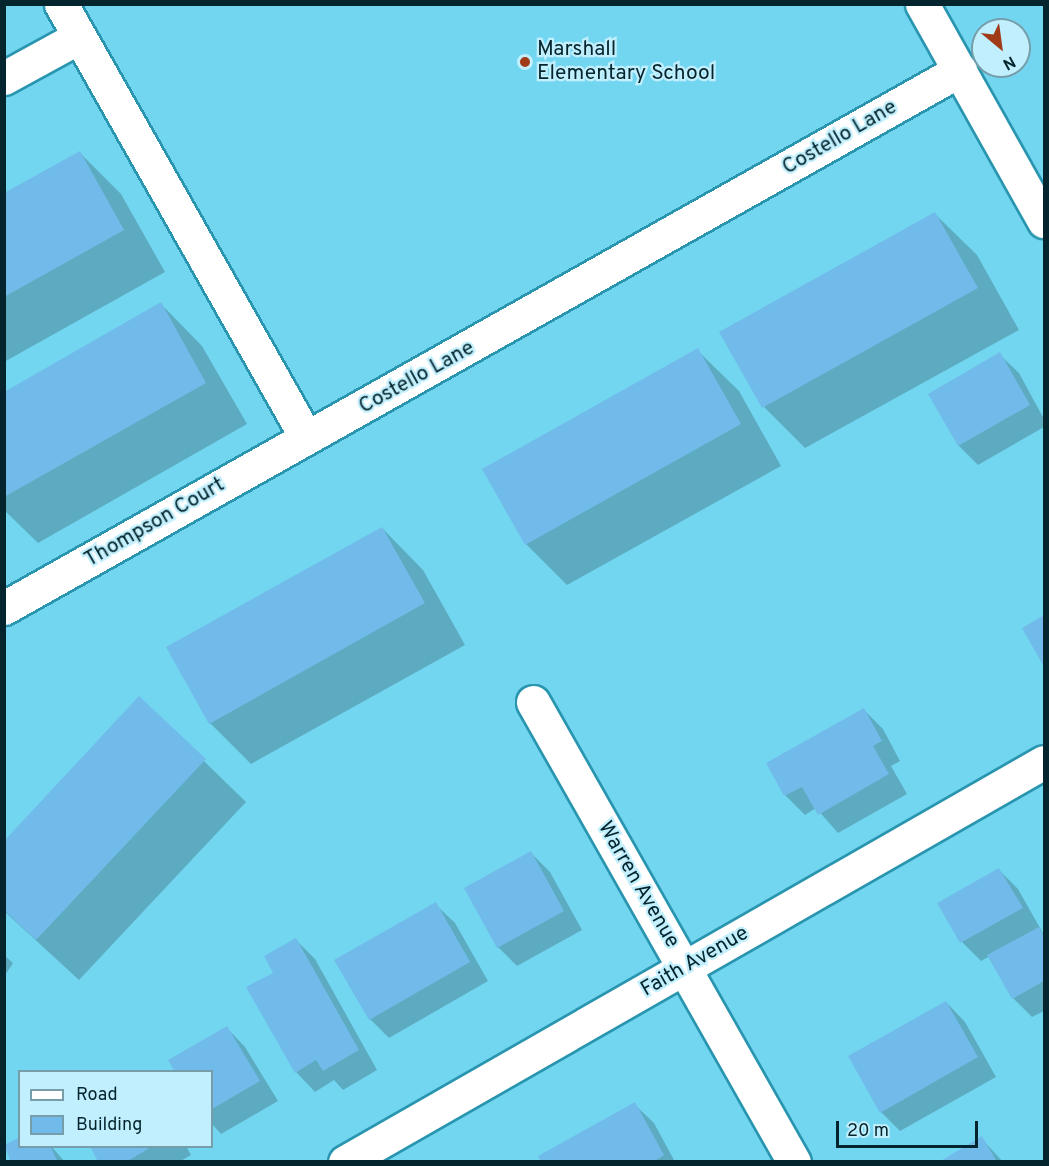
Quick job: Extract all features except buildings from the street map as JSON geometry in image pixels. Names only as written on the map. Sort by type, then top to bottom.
[{"type":"street","points":[[61,4],[306,437]]},
{"type":"street","points":[[922,4],[1044,221]]},
{"type":"street","points":[[4,78],[79,37]]},
{"type":"street","name":"Costello Lane","points":[[306,437],[364,409],[960,70]]},
{"type":"street","name":"Thompson Court","points":[[4,608],[306,437]]},
{"type":"street","name":"Warren Avenue","points":[[533,702],[794,1161]]},
{"type":"street","name":"Faith Avenue","points":[[345,1161],[1044,762]]},
{"type":"place","name":"Marshall Elementary School","points":[[525,62]]}]
